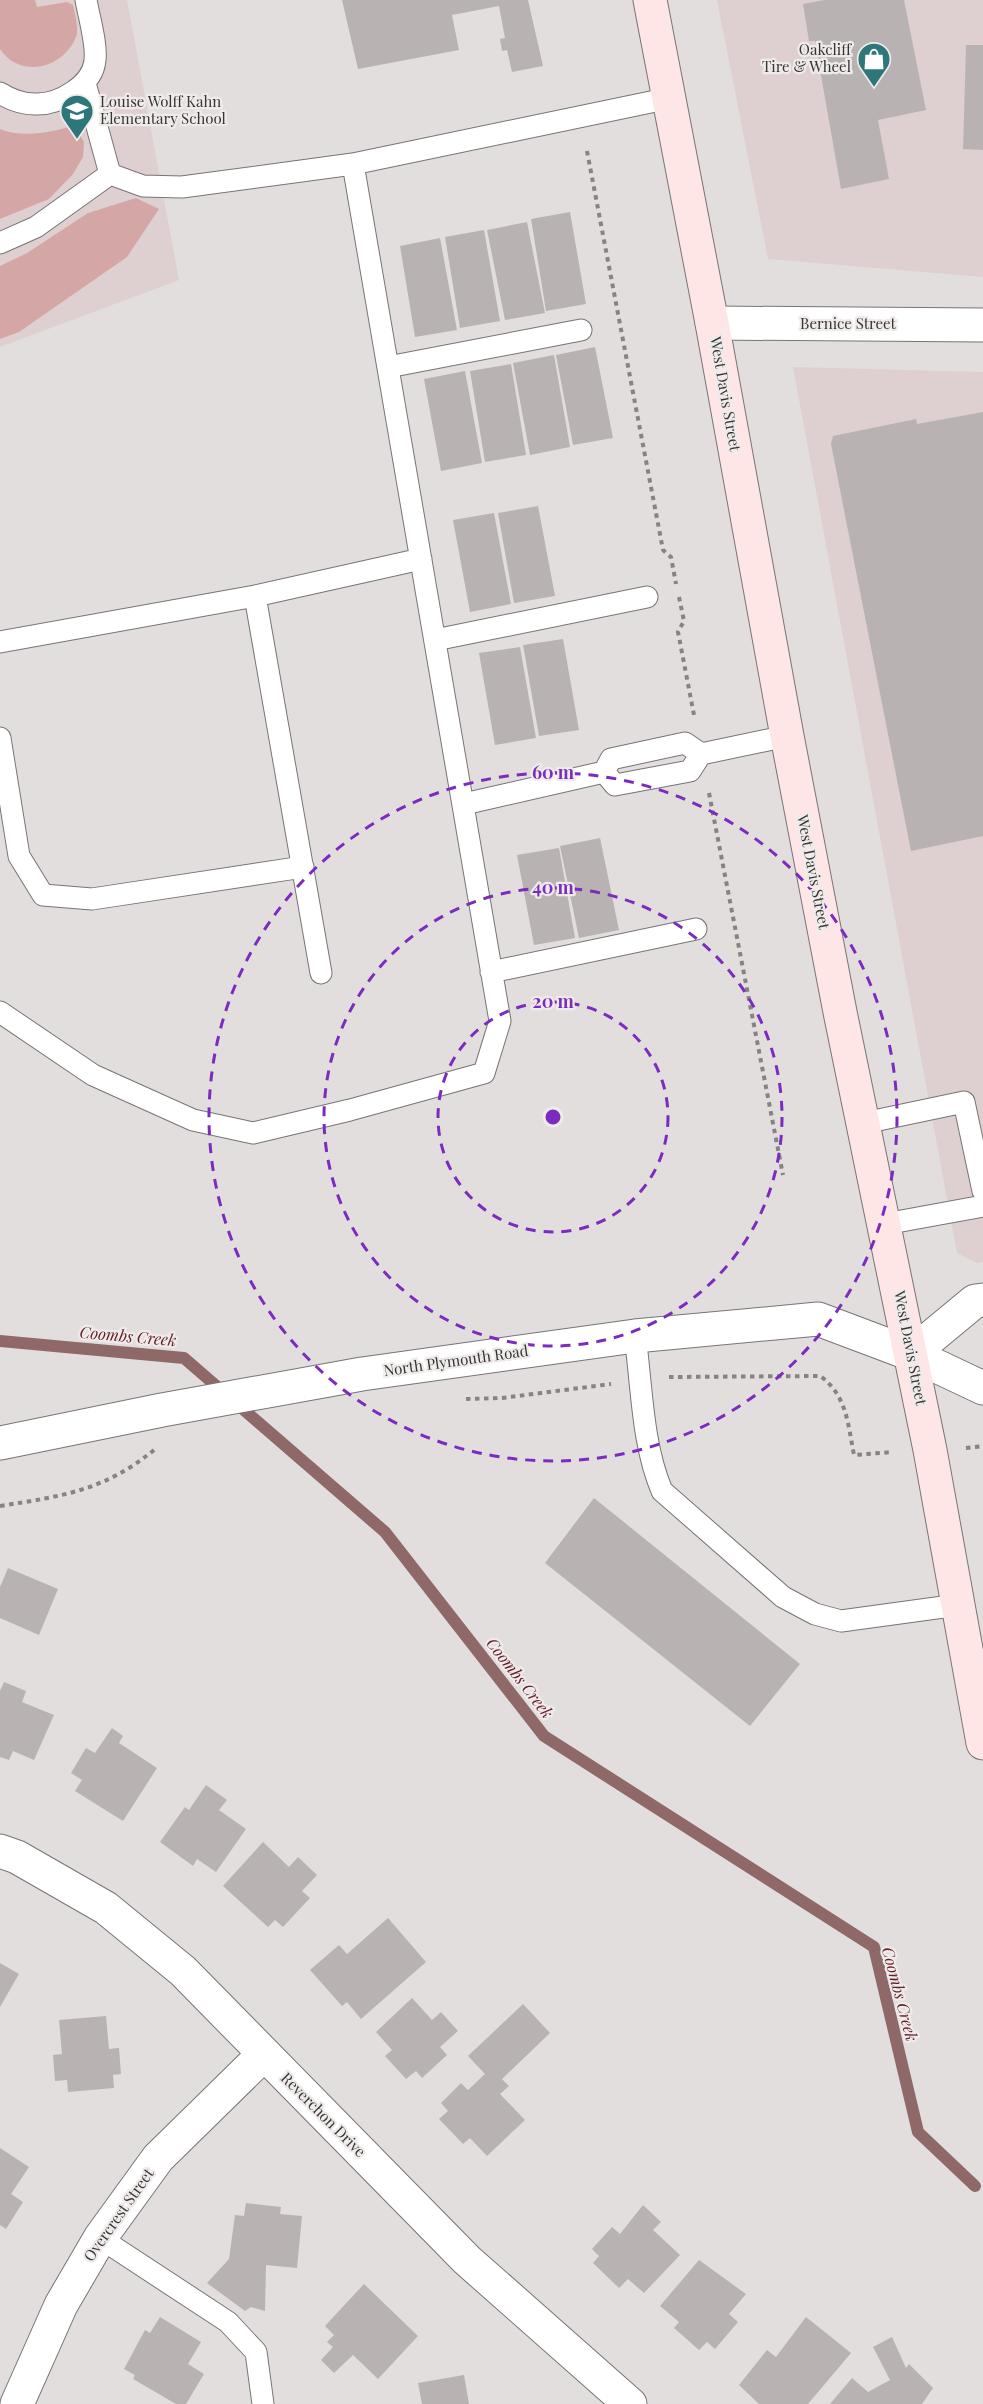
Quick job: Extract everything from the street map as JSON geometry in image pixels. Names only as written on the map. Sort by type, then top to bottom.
[{"type":"main road","name":"West Davis Street","points":[[650,0],[712,323],[787,736],[910,1354],[968,1623],[983,1743]]},
{"type":"street","name":"Bernice Street","points":[[712,323],[983,325]]},
{"type":"street","points":[[910,1354],[975,1301],[983,1300]]},
{"type":"street","name":"North Plymouth Road","points":[[0,1443],[162,1410],[362,1374],[635,1336],[818,1319],[910,1354],[983,1388]]},
{"type":"street","name":"Reverchon Drive","points":[[0,1851],[17,1857],[106,1908],[183,1971],[466,2260],[628,2403]]},
{"type":"street","name":"Overcrest Street","points":[[17,2404],[61,2305],[100,2238],[158,2158],[264,2055]]},
{"type":"lane","points":[[0,93],[15,101],[37,105],[62,98],[85,83],[93,70],[96,58],[86,0]]},
{"type":"lane","points":[[85,83],[110,174]]},
{"type":"lane","points":[[110,174],[143,186],[182,187],[353,164],[670,98]]},
{"type":"lane","points":[[0,1012],[93,1075],[193,1120],[253,1133],[350,1110],[484,1073],[500,1021],[353,164]]},
{"type":"lane","points":[[0,243],[36,227],[110,174]]},
{"type":"lane","points":[[387,367],[581,330]]},
{"type":"lane","points":[[0,642],[255,596],[421,560]]},
{"type":"lane","points":[[255,596],[321,973]]},
{"type":"lane","points":[[435,640],[647,597]]},
{"type":"lane","points":[[464,804],[604,772],[611,759],[686,743],[701,754],[787,736]]},
{"type":"lane","points":[[0,738],[19,855],[43,895],[92,899],[303,867]]},
{"type":"lane","points":[[491,972],[696,929]]},
{"type":"lane","points":[[864,1123],[964,1102],[983,1191]]},
{"type":"lane","points":[[885,1224],[983,1206]]},
{"type":"lane","points":[[635,1336],[648,1435],[656,1476],[662,1491],[783,1597],[815,1614],[841,1621],[968,1623]]},
{"type":"lane","points":[[100,2238],[228,2322],[256,2352],[262,2404]]},
{"type":"path","points":[[587,151],[663,550],[671,557],[684,621],[678,632],[694,716]]},
{"type":"path","points":[[708,788],[783,1175]]},
{"type":"path","points":[[0,1506],[69,1495],[103,1483],[136,1465],[161,1444]]},
{"type":"shaded area","name":"Louise Wolff Kahn Elementary School","points":[[0,0],[127,0],[179,280],[0,347]]},
{"type":"shaded area","points":[[0,0],[35,0],[37,7],[67,2],[73,5],[77,34],[70,48],[52,63],[41,66],[29,67],[8,58],[0,49]]},
{"type":"shaded area","points":[[717,0],[983,0],[983,277],[768,259]]},
{"type":"shaded area","points":[[74,125],[84,142],[83,157],[73,174],[49,199],[0,219],[0,129],[27,134]]},
{"type":"shaded area","points":[[136,198],[159,209],[127,257],[19,332],[0,339],[0,266],[27,253],[88,213]]},
{"type":"shaded area","points":[[793,367],[983,372],[983,1262],[977,1263],[957,1253]]},
{"type":"building","points":[[342,0],[528,0],[543,66],[512,72],[507,50],[502,51],[500,39],[505,38],[499,6],[452,15],[459,50],[358,69]]},
{"type":"building","points":[[824,0],[904,0],[926,110],[878,120],[889,179],[841,189],[815,41],[809,41],[803,4]]},
{"type":"building","points":[[966,45],[983,45],[983,150],[963,149]]},
{"type":"building","points":[[570,212],[586,304],[546,311],[531,219]]},
{"type":"building","points":[[527,222],[545,313],[505,320],[487,230]]},
{"type":"building","points":[[484,230],[500,321],[460,328],[445,237]]},
{"type":"building","points":[[440,238],[457,330],[415,337],[400,246]]},
{"type":"building","points":[[595,347],[613,438],[573,445],[556,355]]},
{"type":"building","points":[[554,355],[570,447],[530,455],[513,363]]},
{"type":"building","points":[[511,364],[526,455],[485,462],[470,371]]},
{"type":"building","points":[[465,371],[482,463],[441,471],[424,379]]},
{"type":"building","points":[[983,412],[983,836],[911,851],[831,444],[833,436],[916,419],[917,424]]},
{"type":"building","points":[[538,506],[555,596],[514,603],[498,513]]},
{"type":"building","points":[[494,513],[511,604],[470,612],[453,520]]},
{"type":"building","points":[[563,639],[579,730],[539,736],[523,645]]},
{"type":"building","points":[[520,647],[536,738],[495,745],[479,653]]},
{"type":"building","points":[[600,838],[619,930],[579,938],[560,846]]},
{"type":"building","points":[[559,848],[575,938],[534,945],[517,855]]},
{"type":"building","points":[[594,1498],[800,1664],[750,1726],[545,1563]]},
{"type":"building","points":[[8,1568],[58,1589],[39,1635],[0,1618],[0,1587]]},
{"type":"building","points":[[4,1682],[26,1691],[22,1702],[54,1715],[34,1760],[13,1751],[9,1760],[0,1757],[0,1691]]},
{"type":"building","points":[[112,1728],[123,1736],[119,1743],[157,1768],[123,1821],[75,1791],[82,1780],[71,1773],[86,1748],[95,1753]]},
{"type":"building","points":[[206,1785],[227,1800],[219,1810],[246,1829],[216,1872],[197,1859],[193,1866],[160,1842],[185,1807],[189,1810]]},
{"type":"building","points":[[263,1842],[289,1867],[298,1857],[317,1875],[302,1891],[310,1898],[283,1927],[275,1920],[268,1927],[223,1886]]},
{"type":"building","points":[[388,1918],[426,1962],[361,2019],[347,2002],[342,2006],[310,1970],[339,1945],[347,1954]]},
{"type":"building","points":[[0,1963],[19,1974],[0,2007]]},
{"type":"building","points":[[412,1998],[432,2020],[441,2012],[458,2031],[440,2047],[447,2055],[422,2078],[416,2071],[406,2079],[385,2056],[392,2050],[376,2032]]},
{"type":"building","points":[[523,2004],[550,2033],[502,2079],[509,2086],[500,2094],[525,2120],[487,2156],[470,2138],[463,2144],[439,2119],[448,2111],[441,2103],[461,2083],[468,2090],[485,2074],[468,2056]]},
{"type":"building","points":[[106,2016],[109,2049],[119,2048],[121,2074],[113,2075],[114,2088],[68,2092],[67,2080],[55,2081],[53,2055],[62,2054],[59,2020]]},
{"type":"building","points":[[0,2148],[29,2167],[11,2194],[23,2202],[6,2229],[0,2225]]},
{"type":"building","points":[[246,2203],[281,2207],[280,2214],[302,2216],[297,2268],[266,2265],[265,2311],[251,2307],[245,2311],[207,2283],[229,2259],[235,2215],[244,2216]]},
{"type":"building","points":[[643,2205],[661,2222],[653,2230],[680,2255],[644,2293],[628,2279],[619,2288],[593,2263],[599,2256],[592,2249],[612,2227],[620,2234]]},
{"type":"building","points":[[699,2260],[746,2294],[729,2314],[738,2322],[715,2349],[707,2342],[699,2350],[674,2328],[679,2322],[660,2306]]},
{"type":"building","points":[[364,2284],[418,2336],[378,2379],[353,2355],[334,2373],[321,2360],[333,2347],[327,2342],[334,2335],[325,2326]]},
{"type":"building","points":[[160,2317],[201,2342],[188,2364],[204,2374],[186,2404],[176,2404],[133,2379],[135,2375],[124,2369],[145,2330],[150,2333]]},
{"type":"building","points":[[806,2317],[851,2353],[808,2404],[759,2404],[739,2385],[767,2350],[776,2357]]},
{"type":"building","points":[[892,2337],[906,2368],[909,2364],[933,2388],[922,2404],[830,2404],[852,2378],[868,2392],[890,2380],[873,2347]]},
{"type":"building","points":[[464,2375],[469,2404],[422,2404],[418,2383]]},
{"type":"waterway","name":"Coombs Creek","points":[[0,1341],[184,1358],[385,1532],[544,1736],[874,1947],[918,2132],[975,2186]]},
{"type":"place","name":"Oakcliff Tire & Wheel","points":[[874,88]]},
{"type":"place","name":"Louise Wolff Kahn Elementary School","points":[[77,140]]}]
